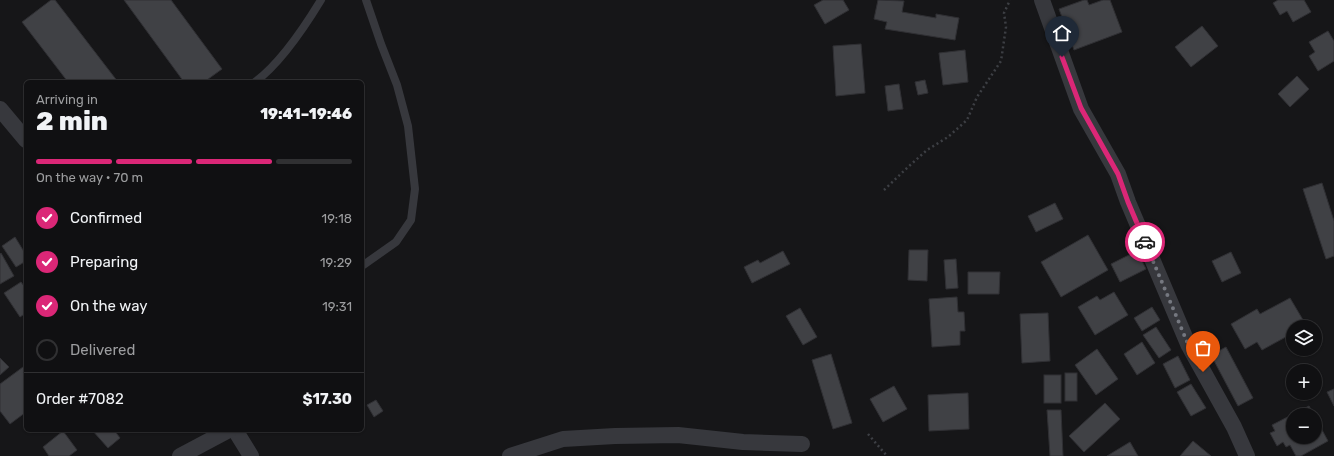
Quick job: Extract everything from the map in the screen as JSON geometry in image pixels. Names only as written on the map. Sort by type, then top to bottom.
[{"type":"street","points":[[1042,0],[1081,108],[1118,174],[1128,202],[1188,344],[1234,427],[1247,456]]},
{"type":"street","points":[[0,109],[24,138]]},
{"type":"street","points":[[180,456],[225,432]]},
{"type":"street","points":[[236,432],[251,456]]},
{"type":"street","points":[[510,456],[563,439],[615,436],[678,435],[743,442],[802,444]]},
{"type":"lane","points":[[258,80],[266,74],[303,29],[321,0]]},
{"type":"lane","points":[[364,265],[396,242],[411,220],[415,189],[408,126],[397,85],[366,0]]},
{"type":"path","points":[[884,190],[927,150],[948,137],[967,120],[977,97],[1001,61],[1006,27],[1004,13],[1010,0]]},
{"type":"path","points":[[868,434],[887,456]]},
{"type":"building","points":[[51,0],[55,0],[116,80],[66,80],[22,22]]},
{"type":"building","points":[[124,0],[171,0],[222,69],[207,80],[183,80]]},
{"type":"building","points":[[823,0],[843,0],[849,10],[825,24],[814,5]]},
{"type":"building","points":[[878,0],[904,1],[902,12],[936,18],[936,14],[959,18],[955,40],[885,29],[887,22],[874,19]]},
{"type":"building","points":[[1087,0],[1089,5],[1103,0],[1110,0],[1122,32],[1074,50],[1059,9]]},
{"type":"building","points":[[1278,0],[1304,0],[1311,12],[1293,22],[1287,11],[1280,15],[1273,3]]},
{"type":"building","points":[[1202,26],[1218,46],[1191,67],[1175,47]]},
{"type":"building","points":[[1328,31],[1334,41],[1334,61],[1318,71],[1309,56],[1315,52],[1309,42]]},
{"type":"building","points":[[861,44],[865,93],[836,96],[833,46]]},
{"type":"building","points":[[965,50],[968,82],[943,85],[939,53]]},
{"type":"building","points":[[1297,76],[1309,89],[1290,107],[1278,94]]},
{"type":"building","points":[[925,80],[928,93],[918,95],[915,82]]},
{"type":"building","points":[[899,84],[903,109],[888,111],[885,86]]},
{"type":"building","points":[[1322,183],[1334,221],[1334,256],[1326,259],[1303,189]]},
{"type":"building","points":[[1055,203],[1063,219],[1036,232],[1028,216]]},
{"type":"building","points":[[1088,235],[1108,270],[1061,297],[1041,262]]},
{"type":"building","points":[[15,237],[24,252],[24,262],[16,267],[2,246]]},
{"type":"building","points":[[909,250],[928,250],[927,281],[908,280]]},
{"type":"building","points":[[783,251],[790,264],[752,283],[744,267],[758,260],[760,263]]},
{"type":"building","points":[[1137,251],[1146,269],[1120,282],[1111,264]]},
{"type":"building","points":[[1231,252],[1241,273],[1222,282],[1212,261]]},
{"type":"building","points":[[1,253],[14,276],[0,284],[0,254]]},
{"type":"building","points":[[956,259],[958,288],[946,289],[944,260]]},
{"type":"building","points":[[968,272],[1000,272],[999,294],[968,294]]},
{"type":"building","points":[[21,282],[24,286],[24,314],[20,317],[4,293]]},
{"type":"building","points":[[1114,292],[1128,315],[1095,335],[1078,307],[1097,296],[1100,300]]},
{"type":"building","points":[[957,297],[958,312],[964,312],[965,331],[960,331],[960,345],[932,347],[929,299]]},
{"type":"building","points":[[1290,298],[1303,320],[1286,320],[1286,337],[1262,350],[1257,342],[1245,349],[1231,324],[1257,309],[1260,314]]},
{"type":"building","points":[[1152,307],[1160,320],[1142,331],[1134,318]]},
{"type":"building","points":[[800,308],[817,337],[803,345],[786,316]]},
{"type":"building","points":[[1048,313],[1050,361],[1022,363],[1020,314]]},
{"type":"building","points":[[1156,327],[1171,350],[1159,358],[1143,335]]},
{"type":"building","points":[[1142,342],[1155,363],[1137,375],[1124,354]]},
{"type":"building","points":[[1226,347],[1253,398],[1238,406],[1211,355]]},
{"type":"building","points":[[1097,349],[1118,379],[1096,395],[1075,365]]},
{"type":"building","points":[[831,354],[852,423],[833,429],[812,360]]},
{"type":"building","points":[[1178,356],[1190,380],[1175,388],[1163,364]]},
{"type":"building","points":[[0,358],[9,367],[0,375]]},
{"type":"building","points":[[23,367],[24,368],[24,414],[10,424],[0,411],[0,384]]},
{"type":"building","points":[[1065,373],[1077,373],[1077,401],[1065,401]]},
{"type":"building","points":[[1044,375],[1061,375],[1061,403],[1044,403]]},
{"type":"building","points":[[1191,384],[1206,408],[1191,416],[1177,392]]},
{"type":"building","points":[[894,386],[907,409],[883,422],[870,399]]},
{"type":"building","points":[[1334,389],[1334,406],[1327,392]]},
{"type":"building","points":[[968,393],[969,429],[929,431],[928,395]]},
{"type":"building","points":[[376,400],[383,411],[374,417],[367,405]]},
{"type":"building","points":[[1105,403],[1120,419],[1084,452],[1069,436]]},
{"type":"building","points":[[1047,410],[1061,410],[1063,456],[1050,456]]},
{"type":"building","points":[[1286,418],[1286,444],[1322,444],[1322,430],[1328,441],[1301,456],[1296,456],[1290,445],[1286,447],[1283,442],[1277,446],[1270,433],[1275,431],[1272,425]]},
{"type":"building","points":[[64,432],[77,450],[69,456],[49,456],[43,447]]},
{"type":"building","points":[[94,432],[116,432],[120,438],[108,448]]},
{"type":"building","points":[[1193,441],[1211,456],[1180,456]]},
{"type":"building","points":[[1130,442],[1138,456],[1107,456]]},
{"type":"way so far","points":[[1145,242],[1188,344],[1203,372]]},
{"type":"route","points":[[1062,57],[1081,108],[1118,174],[1145,242]]}]
